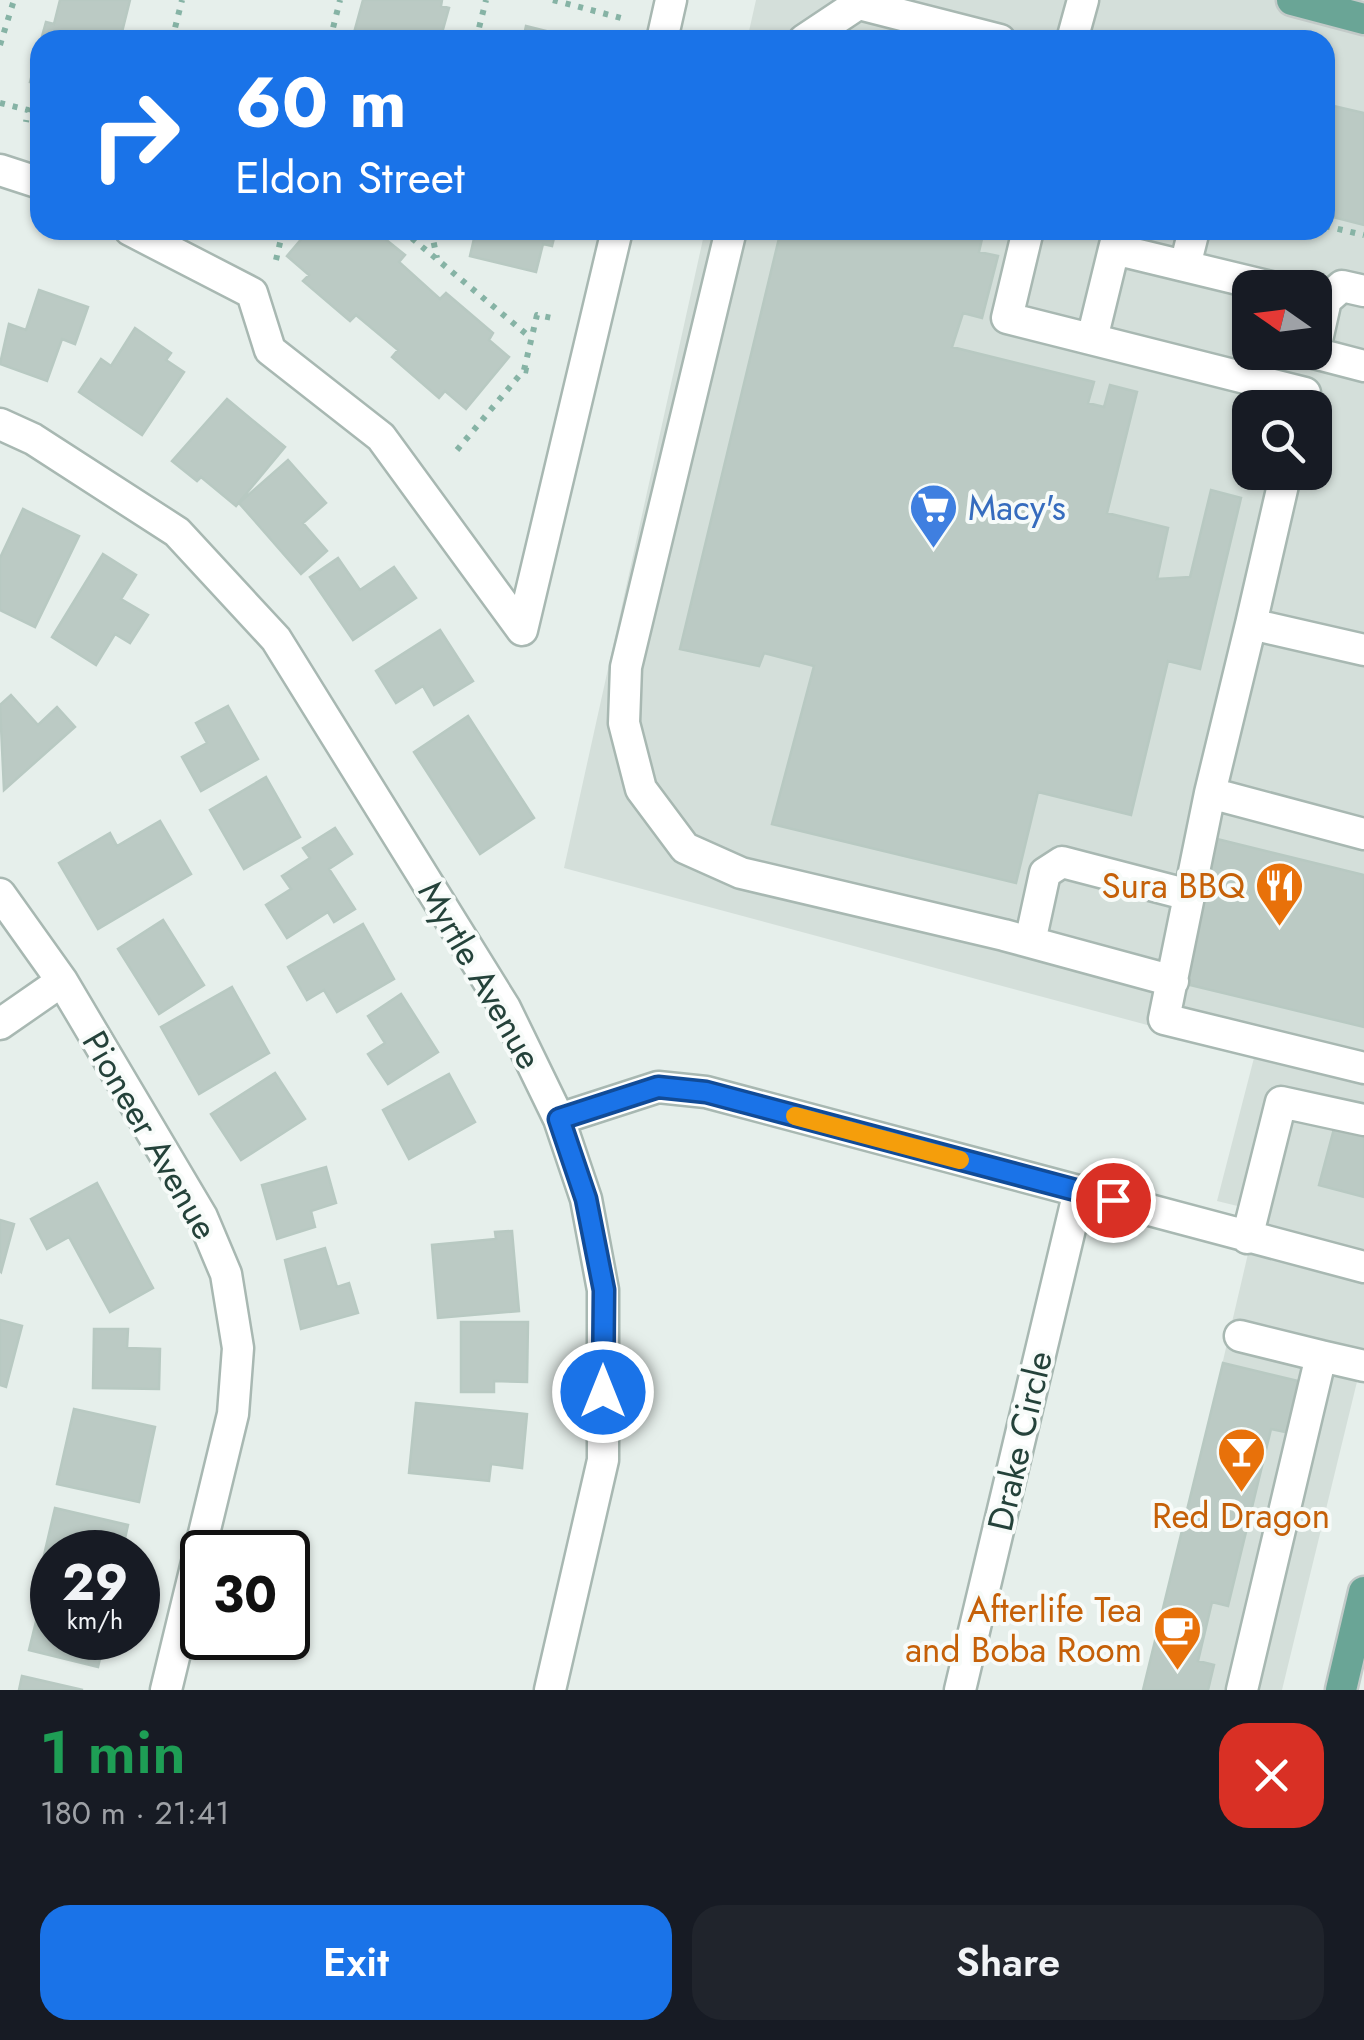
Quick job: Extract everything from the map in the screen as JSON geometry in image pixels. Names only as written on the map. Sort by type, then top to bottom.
[{"type":"main road","points":[[1292,0],[1364,19]]},
{"type":"main road","points":[[1341,1690],[1356,1662],[1364,1592]]},
{"type":"street","points":[[664,30],[671,0]]},
{"type":"street","points":[[1074,30],[1082,0]]},
{"type":"street","points":[[820,30],[863,2],[964,30]]},
{"type":"street","points":[[0,170],[30,180]]},
{"type":"street","points":[[149,240],[252,293],[270,350],[380,438],[522,630],[614,240]]},
{"type":"street","points":[[729,240],[626,666],[624,723],[641,790],[685,848],[741,873],[1172,980]]},
{"type":"street","points":[[1026,240],[1008,318],[1268,390]]},
{"type":"street","points":[[1092,339],[1116,240]]},
{"type":"street","points":[[1119,240],[1185,266],[1232,278]]},
{"type":"street","points":[[1185,266],[1192,240]]},
{"type":"street","points":[[1332,292],[1342,286],[1364,291]]},
{"type":"street","points":[[1332,356],[1364,366]]},
{"type":"street","name":"Myrtle Avenue","points":[[0,424],[33,439],[177,532],[276,639],[505,1008],[559,1119],[586,1199],[604,1290],[603,1460],[550,1690]]},
{"type":"street","points":[[1282,490],[1210,793],[1164,1020],[1364,1068]]},
{"type":"street","points":[[1251,624],[1364,650]]},
{"type":"street","points":[[1210,793],[1364,834]]},
{"type":"street","points":[[1030,942],[1046,873],[1052,865],[1062,862],[1189,895]]},
{"type":"street","name":"Pioneer Avenue","points":[[0,894],[62,981],[202,1217],[226,1274],[238,1348],[234,1414],[166,1690]]},
{"type":"street","points":[[0,1024],[62,981]]},
{"type":"street","points":[[559,1119],[658,1087],[706,1092],[1364,1268]]},
{"type":"street","points":[[1247,1238],[1281,1102],[1364,1120]]},
{"type":"street","name":"Drake Circle","points":[[960,1690],[1079,1191]]},
{"type":"street","points":[[1240,1336],[1364,1366]]},
{"type":"street","points":[[1242,1690],[1321,1356]]},
{"type":"path","points":[[0,45],[14,0]]},
{"type":"path","points":[[174,30],[182,0]]},
{"type":"path","points":[[332,30],[340,0]]},
{"type":"path","points":[[478,30],[486,0]]},
{"type":"path","points":[[553,0],[625,20]]},
{"type":"path","points":[[0,103],[28,110],[26,122]]},
{"type":"path","points":[[1335,229],[1364,236]]},
{"type":"path","points":[[276,260],[281,240]]},
{"type":"path","points":[[414,240],[531,338]]},
{"type":"path","points":[[433,240],[437,259]]},
{"type":"path","points":[[457,450],[524,370],[537,315],[552,318]]},
{"type":"path","points":[[524,370],[534,372]]},
{"type":"shaded area","points":[[756,0],[1364,0],[1364,1353],[1282,1690],[1146,1690],[1258,1211],[1217,1201],[1255,1054],[564,868],[703,240],[1335,240],[1335,30],[749,30]]},
{"type":"building","points":[[60,0],[130,0],[122,30],[44,30],[46,22],[54,24]]},
{"type":"building","points":[[363,0],[442,0],[441,6],[449,8],[443,30],[355,30]]},
{"type":"building","points":[[1335,106],[1364,113],[1364,225],[1335,218]]},
{"type":"building","points":[[301,240],[386,240],[405,255],[399,262],[440,299],[446,293],[493,333],[489,340],[509,357],[466,409],[445,391],[439,398],[392,357],[398,350],[356,315],[350,321],[303,281],[309,275],[287,256]]},
{"type":"building","points":[[474,240],[554,240],[552,246],[543,244],[536,272],[470,256]]},
{"type":"building","name":"Macy's","points":[[779,240],[982,240],[979,252],[998,256],[982,318],[963,313],[952,347],[1094,382],[1088,403],[1104,407],[1110,385],[1137,392],[1107,513],[1168,528],[1157,579],[1190,577],[1211,490],[1241,498],[1200,669],[1168,661],[1131,815],[1038,792],[1016,883],[772,824],[814,666],[764,653],[759,666],[680,649]]},
{"type":"building","points":[[39,290],[88,307],[75,344],[62,339],[47,381],[0,364],[9,324],[26,330]]},
{"type":"building","points":[[135,328],[171,353],[166,360],[184,372],[142,435],[79,392],[101,359],[111,366]]},
{"type":"building","points":[[227,399],[285,447],[236,506],[201,477],[197,481],[172,461]]},
{"type":"building","points":[[288,460],[326,503],[303,523],[327,551],[301,574],[239,503]]},
{"type":"building","points":[[23,509],[79,536],[35,627],[0,610],[0,558]]},
{"type":"building","points":[[103,554],[136,575],[121,599],[148,615],[130,643],[115,634],[96,665],[52,637]]},
{"type":"building","points":[[338,558],[360,590],[394,567],[416,598],[353,640],[310,577]]},
{"type":"building","points":[[440,630],[473,681],[434,705],[423,686],[396,703],[376,671]]},
{"type":"building","points":[[11,695],[38,725],[57,707],[75,727],[4,790],[0,705]]},
{"type":"building","points":[[228,706],[258,759],[201,791],[182,757],[207,743],[196,723]]},
{"type":"building","points":[[468,716],[534,818],[480,854],[414,752]]},
{"type":"building","points":[[266,777],[300,837],[244,869],[210,810]]},
{"type":"building","points":[[160,821],[191,874],[98,929],[59,863],[110,833],[117,846]]},
{"type":"building","points":[[335,828],[352,854],[329,869],[355,909],[334,922],[328,912],[287,938],[266,905],[291,889],[282,876],[310,858],[303,848]]},
{"type":"building","name":"Sura BBQ","points":[[1217,839],[1364,875],[1364,1027],[1182,983]]},
{"type":"building","points":[[163,920],[204,985],[159,1014],[118,949]]},
{"type":"building","points":[[363,924],[394,979],[337,1012],[324,990],[307,1000],[288,967]]},
{"type":"building","points":[[232,987],[269,1053],[199,1094],[161,1027]]},
{"type":"building","points":[[401,994],[438,1052],[388,1084],[368,1054],[385,1043],[368,1016]]},
{"type":"building","points":[[275,1073],[305,1119],[241,1160],[211,1114]]},
{"type":"building","points":[[449,1074],[475,1122],[409,1159],[383,1110]]},
{"type":"building","points":[[1335,1125],[1364,1133],[1364,1197],[1319,1185]]},
{"type":"building","points":[[326,1167],[336,1203],[311,1211],[315,1227],[277,1239],[262,1185]]},
{"type":"building","points":[[97,1183],[153,1288],[110,1312],[69,1237],[47,1249],[31,1219]]},
{"type":"building","points":[[0,1220],[14,1224],[1,1272],[0,1271]]},
{"type":"building","points":[[512,1231],[519,1311],[438,1318],[432,1245],[496,1239],[495,1232]]},
{"type":"building","points":[[325,1248],[337,1287],[349,1283],[358,1313],[301,1329],[285,1260]]},
{"type":"building","points":[[0,1320],[22,1326],[6,1387],[0,1385]]},
{"type":"building","points":[[461,1322],[528,1322],[527,1382],[494,1381],[494,1392],[461,1392]]},
{"type":"building","points":[[94,1329],[128,1329],[127,1348],[160,1349],[159,1389],[93,1388]]},
{"type":"building","points":[[1223,1363],[1302,1382],[1290,1433],[1271,1429],[1228,1606],[1212,1602],[1198,1661],[1214,1665],[1208,1690],[1143,1690]]},
{"type":"building","points":[[416,1403],[527,1414],[522,1468],[491,1464],[489,1481],[409,1473]]},
{"type":"building","points":[[74,1409],[155,1427],[139,1502],[57,1484]]},
{"type":"building","points":[[55,1508],[128,1525],[127,1530],[50,1530]]},
{"type":"building","points":[[70,1660],[100,1660],[98,1667]]},
{"type":"building","points":[[22,1676],[83,1690],[19,1690]]},
{"type":"slow traffic","points":[[795,1116],[960,1160]]},
{"type":"place","name":"Macy's","points":[[933,550]]},
{"type":"place","name":"Sura BBQ","points":[[1280,928]]},
{"type":"place","name":"Red Dragon","points":[[1241,1494]]},
{"type":"place","name":"Afterlife Tea and Boba Room","points":[[1177,1672]]},
{"type":"route","points":[[603,1392],[604,1290],[586,1199],[559,1119],[658,1087],[706,1092],[1113,1200]]}]
